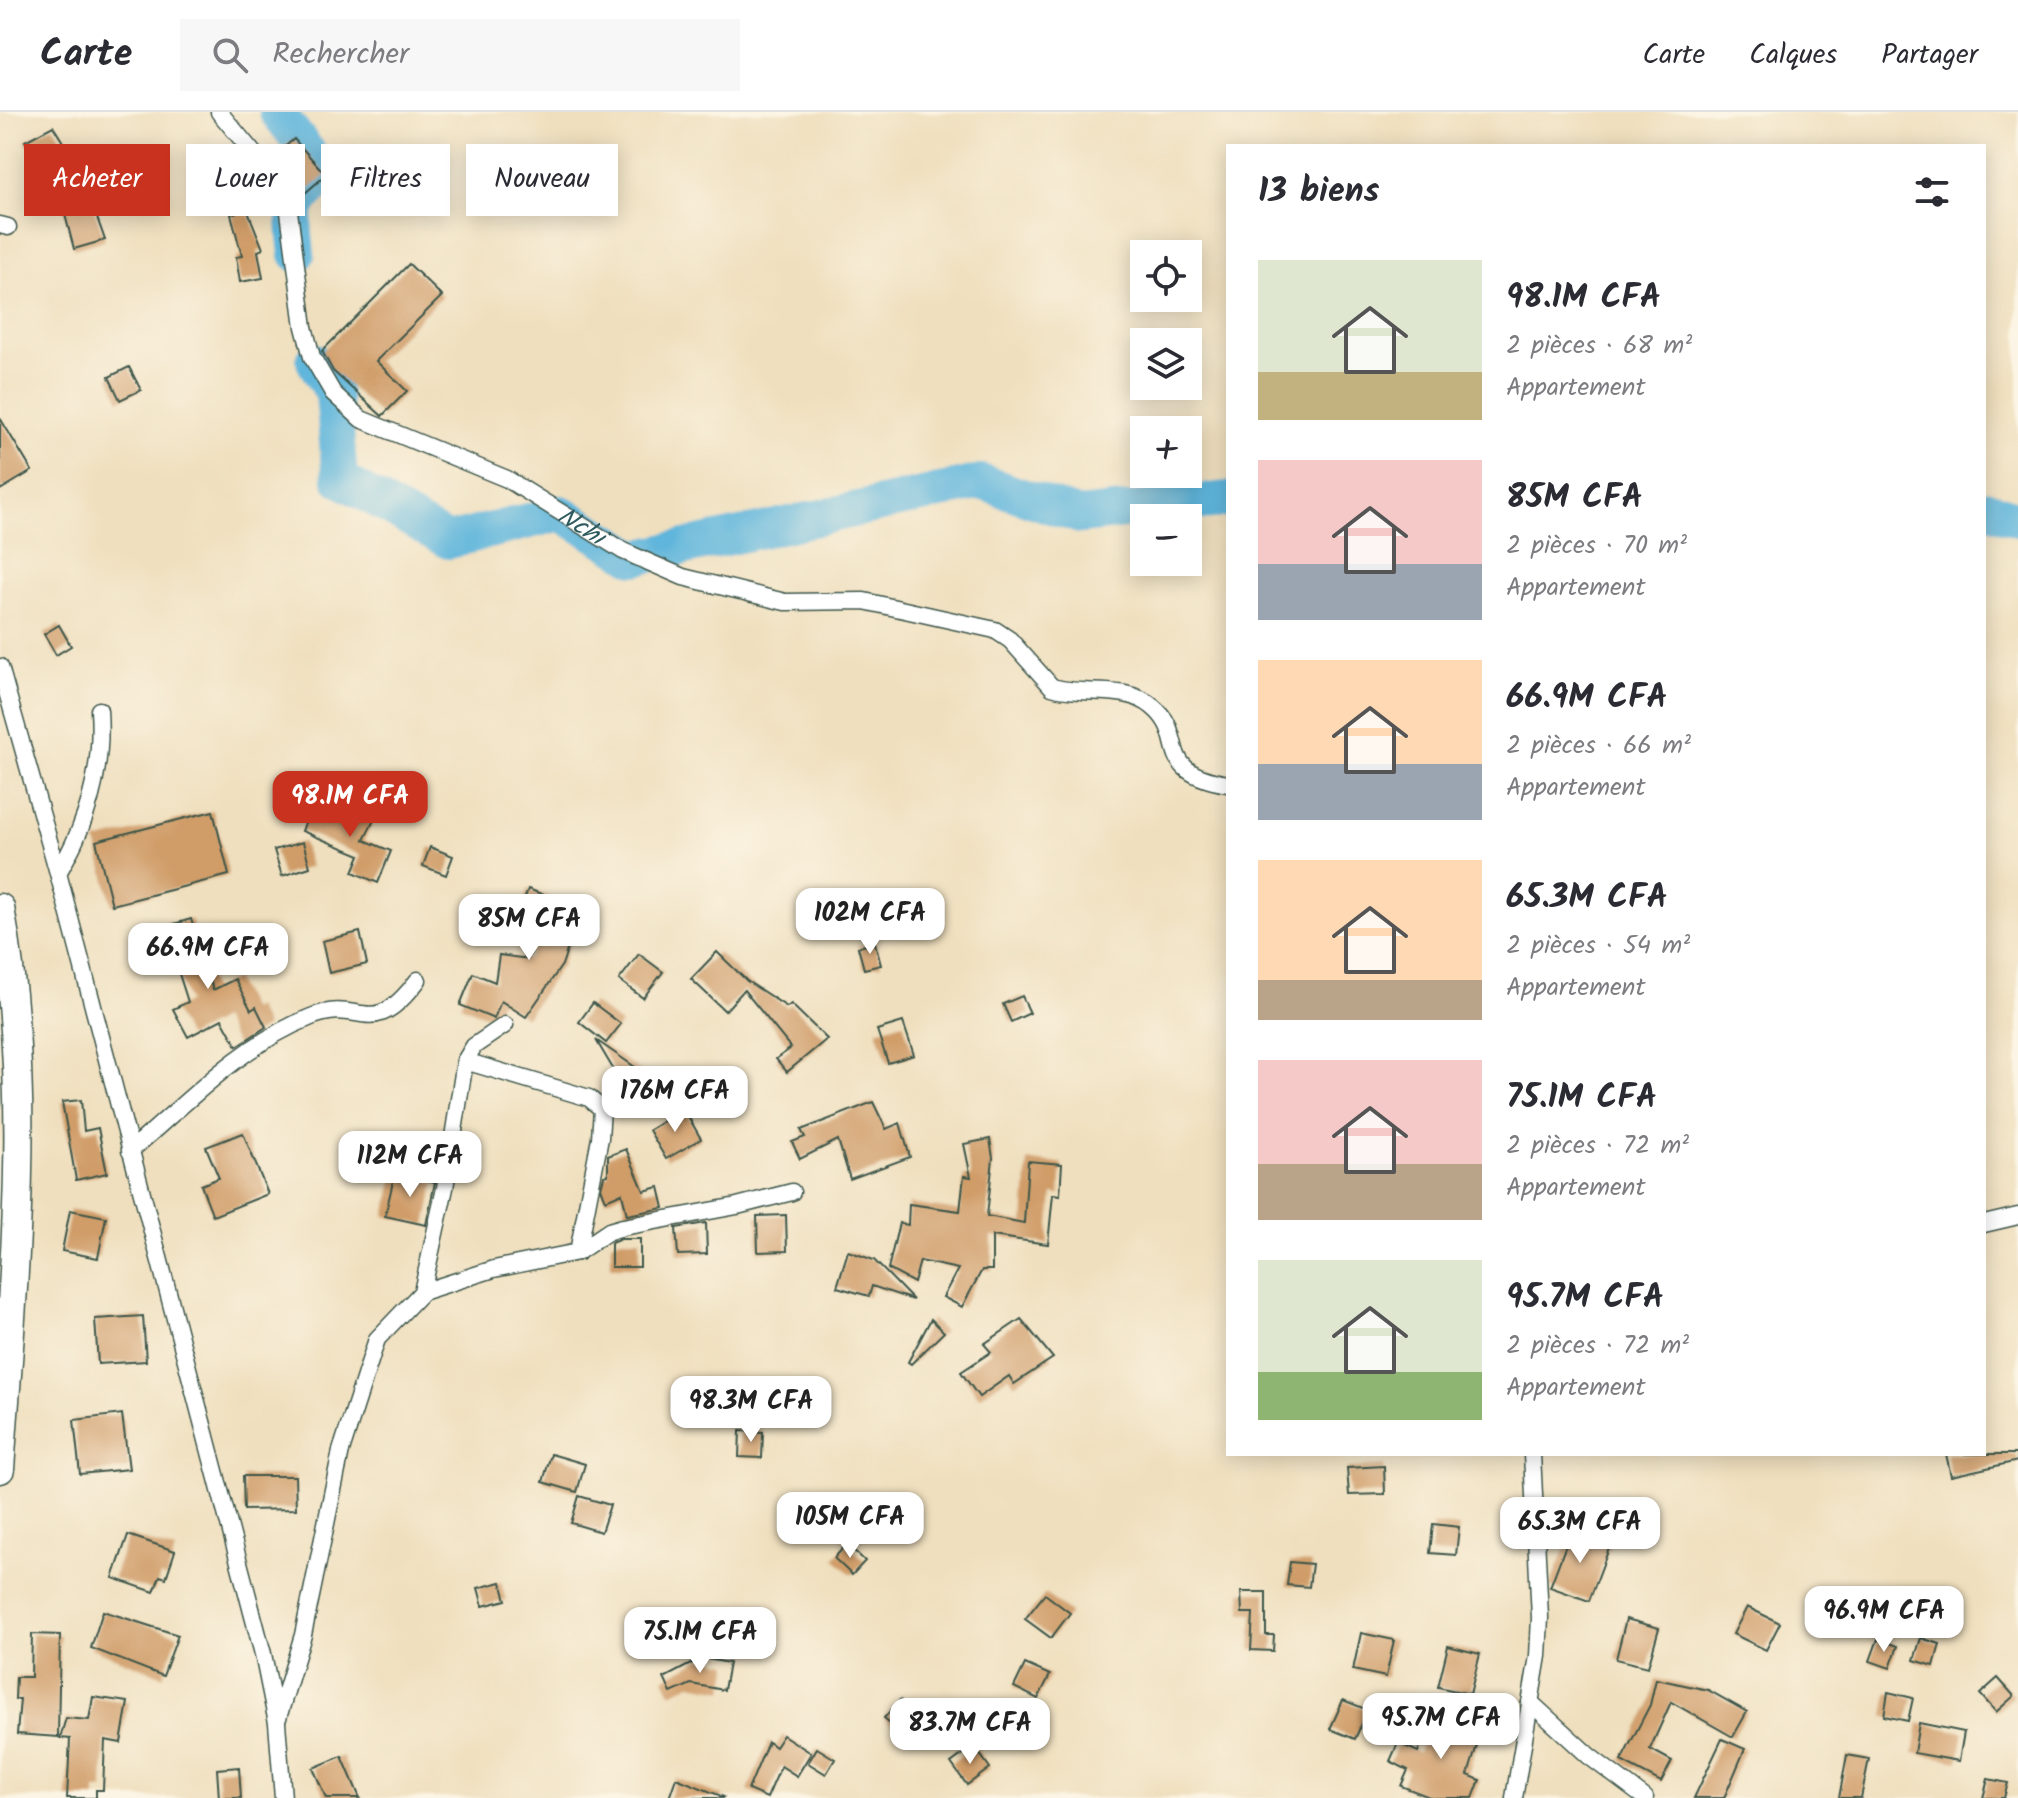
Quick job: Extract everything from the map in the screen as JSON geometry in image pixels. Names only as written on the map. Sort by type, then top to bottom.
[{"type":"highway","points":[[0,908],[15,1000],[18,1122],[0,1469]]},
{"type":"street","points":[[219,112],[265,167],[288,204],[304,327],[312,357],[333,393],[361,419],[507,479],[623,551],[683,577],[785,602],[864,601],[995,630],[1010,640],[1052,687],[1109,691],[1152,705],[1162,718],[1185,769],[1199,778],[1226,784]]},
{"type":"street","points":[[0,667],[58,873],[263,1654],[277,1723],[283,1798]]},
{"type":"street","points":[[58,873],[83,822],[93,793],[101,743],[99,710]]},
{"type":"street","points":[[130,1151],[204,1084],[266,1042],[310,1017],[328,1012],[372,1016],[387,1012],[400,1003],[418,980]]},
{"type":"street","points":[[422,1292],[445,1188],[465,1061],[474,1046],[505,1025]]},
{"type":"street","points":[[465,1061],[589,1098],[602,1109],[600,1138],[578,1252]]},
{"type":"street","points":[[277,1723],[303,1635],[341,1451],[365,1369],[377,1339],[422,1292],[494,1269],[578,1252],[623,1227],[737,1206],[792,1192]]},
{"type":"street","points":[[1986,1224],[2018,1216]]},
{"type":"street","points":[[1514,1798],[1540,1618],[1532,1456]]},
{"type":"street","points":[[1530,1702],[1589,1756],[1645,1798]]},
{"type":"building","points":[[53,126],[64,144],[27,144],[25,141]]},
{"type":"building","points":[[305,151],[321,169],[321,179],[305,193]]},
{"type":"building","points":[[65,216],[96,216],[105,240],[74,249]]},
{"type":"building","points":[[232,216],[250,216],[263,249],[258,251],[263,278],[240,282],[236,257],[242,256]]},
{"type":"building","points":[[409,264],[442,296],[376,361],[407,391],[382,416],[333,371],[322,351]]},
{"type":"building","points":[[129,367],[141,390],[120,400],[109,377]]},
{"type":"building","points":[[0,418],[32,471],[0,490]]},
{"type":"building","points":[[59,625],[71,646],[56,655],[44,634]]},
{"type":"building","points":[[312,805],[349,820],[354,808],[375,818],[364,840],[391,851],[378,883],[353,872],[360,855],[302,831]]},
{"type":"building","points":[[213,811],[229,875],[112,905],[96,841]]},
{"type":"building","points":[[303,842],[310,867],[282,876],[274,850]]},
{"type":"building","points":[[430,847],[453,856],[446,875],[423,866]]},
{"type":"building","points":[[528,889],[596,914],[592,925],[577,921],[562,965],[526,1017],[501,1001],[494,1019],[460,1005],[473,973],[495,982],[499,955],[528,959],[549,911],[523,903]]},
{"type":"building","points":[[191,919],[213,990],[235,979],[251,1010],[256,1007],[266,1027],[237,1046],[222,1019],[188,1037],[173,1009],[188,1002],[164,927]]},
{"type":"building","points":[[360,932],[367,964],[329,973],[322,941]]},
{"type":"building","points":[[875,943],[881,965],[864,969],[858,947]]},
{"type":"building","points":[[717,952],[747,981],[787,1007],[791,1004],[827,1039],[787,1072],[776,1059],[791,1048],[744,990],[725,1011],[691,979]]},
{"type":"building","points":[[639,954],[663,972],[643,998],[619,980]]},
{"type":"building","points":[[1022,996],[1030,1013],[1011,1022],[1003,1004]]},
{"type":"building","points":[[593,1003],[621,1024],[606,1043],[579,1022]]},
{"type":"building","points":[[903,1022],[914,1055],[888,1063],[877,1030]]},
{"type":"building","points":[[596,1040],[658,1083],[638,1111]]},
{"type":"building","points":[[81,1100],[84,1131],[98,1128],[107,1173],[76,1180],[62,1102]]},
{"type":"building","points":[[873,1102],[886,1129],[900,1123],[910,1157],[850,1179],[838,1140],[800,1159],[792,1142],[805,1137],[801,1130]]},
{"type":"building","points":[[684,1109],[701,1139],[666,1159],[649,1130]]},
{"type":"building","points":[[243,1133],[268,1194],[213,1216],[201,1185],[219,1178],[206,1147]]},
{"type":"building","points":[[990,1139],[993,1158],[987,1216],[1024,1223],[1028,1161],[1062,1164],[1060,1195],[1053,1194],[1048,1244],[992,1236],[992,1270],[982,1270],[962,1307],[943,1297],[958,1269],[920,1261],[914,1283],[888,1269],[899,1223],[908,1225],[909,1204],[960,1211],[964,1176],[971,1177],[964,1144]]},
{"type":"building","points":[[626,1149],[644,1191],[659,1187],[664,1208],[627,1215],[622,1193],[606,1200],[601,1188],[604,1176],[608,1175],[608,1156]]},
{"type":"building","points":[[395,1173],[435,1182],[426,1225],[385,1216]]},
{"type":"building","points":[[70,1210],[106,1217],[98,1258],[62,1251]]},
{"type":"building","points":[[786,1215],[787,1251],[758,1252],[757,1216]]},
{"type":"building","points":[[706,1223],[707,1254],[678,1255],[676,1228]]},
{"type":"building","points":[[621,1239],[640,1239],[640,1267],[611,1267],[611,1243]]},
{"type":"building","points":[[848,1251],[874,1260],[913,1300],[872,1286],[869,1296],[837,1287]]},
{"type":"building","points":[[143,1316],[146,1361],[98,1364],[95,1319]]},
{"type":"building","points":[[931,1319],[944,1332],[911,1364],[908,1362]]},
{"type":"building","points":[[1021,1319],[1053,1358],[1014,1384],[1009,1376],[979,1397],[961,1372],[991,1352],[984,1344]]},
{"type":"building","points":[[122,1414],[129,1469],[80,1474],[74,1420]]},
{"type":"building","points":[[740,1431],[763,1432],[762,1458],[739,1457]]},
{"type":"building","points":[[551,1454],[585,1464],[577,1492],[543,1482]]},
{"type":"building","points":[[2017,1454],[2018,1461],[1951,1476],[1946,1456]]},
{"type":"building","points":[[1384,1466],[1385,1494],[1349,1495],[1347,1468]]},
{"type":"building","points":[[243,1476],[295,1476],[296,1509],[244,1510]]},
{"type":"building","points":[[579,1496],[610,1505],[601,1532],[571,1523]]},
{"type":"building","points":[[1433,1524],[1459,1527],[1456,1555],[1430,1553]]},
{"type":"building","points":[[1572,1529],[1611,1543],[1589,1601],[1550,1587]]},
{"type":"building","points":[[128,1535],[175,1551],[166,1578],[160,1576],[154,1592],[113,1578]]},
{"type":"building","points":[[847,1544],[865,1561],[852,1575],[834,1558]]},
{"type":"building","points":[[1290,1562],[1312,1564],[1309,1587],[1287,1585]]},
{"type":"building","points":[[501,1582],[506,1600],[483,1606],[478,1588]]},
{"type":"building","points":[[1241,1592],[1266,1592],[1266,1635],[1274,1635],[1273,1651],[1251,1650],[1253,1613],[1242,1613]]},
{"type":"building","points":[[1045,1594],[1070,1613],[1051,1638],[1025,1619]]},
{"type":"building","points":[[1747,1607],[1780,1623],[1766,1650],[1733,1634]]},
{"type":"building","points":[[103,1611],[178,1635],[163,1676],[91,1648]]},
{"type":"building","points":[[1626,1619],[1659,1628],[1648,1667],[1616,1659]]},
{"type":"building","points":[[1361,1633],[1394,1640],[1386,1677],[1353,1670]]},
{"type":"building","points":[[32,1634],[60,1635],[58,1737],[17,1734],[20,1699],[15,1699],[16,1677],[31,1677]]},
{"type":"building","points":[[1921,1638],[1940,1644],[1934,1666],[1914,1660]]},
{"type":"building","points":[[1878,1639],[1898,1646],[1890,1668],[1870,1661]]},
{"type":"building","points":[[1448,1646],[1480,1654],[1470,1694],[1438,1687]]},
{"type":"building","points":[[702,1658],[729,1663],[724,1690],[691,1684],[671,1693],[664,1678]]},
{"type":"building","points":[[1025,1664],[1050,1675],[1038,1699],[1014,1687]]},
{"type":"building","points":[[1998,1678],[2014,1696],[1996,1712],[1980,1694]]},
{"type":"building","points":[[1656,1679],[1708,1690],[1747,1712],[1733,1737],[1671,1702],[1650,1749],[1672,1761],[1661,1782],[1621,1761],[1650,1705]]},
{"type":"building","points":[[1888,1692],[1913,1698],[1908,1721],[1884,1716]]},
{"type":"building","points":[[93,1697],[128,1702],[121,1743],[105,1740],[103,1790],[96,1790],[96,1798],[67,1798],[70,1739],[60,1738],[66,1718],[89,1720]]},
{"type":"building","points":[[900,1700],[921,1717],[905,1735],[884,1718]]},
{"type":"building","points":[[1343,1700],[1368,1710],[1355,1739],[1330,1729]]},
{"type":"building","points":[[1476,1701],[1499,1706],[1494,1729],[1471,1723]]},
{"type":"building","points":[[1432,1715],[1481,1732],[1468,1775],[1480,1780],[1473,1798],[1432,1798],[1401,1786],[1408,1770],[1390,1761],[1398,1743],[1418,1752]]},
{"type":"building","points":[[1919,1723],[1964,1732],[1959,1761],[1914,1753]]},
{"type":"building","points":[[783,1735],[811,1753],[797,1776],[781,1766],[767,1798],[748,1790],[768,1742],[775,1747]]},
{"type":"building","points":[[1722,1739],[1745,1749],[1724,1798],[1694,1798]]},
{"type":"building","points":[[974,1746],[990,1768],[967,1785],[951,1763]]},
{"type":"building","points":[[817,1748],[835,1759],[826,1774],[808,1763]]},
{"type":"building","points":[[1847,1755],[1869,1759],[1861,1798],[1839,1798]]},
{"type":"building","points":[[342,1756],[360,1798],[326,1798],[313,1768]]},
{"type":"building","points":[[239,1767],[241,1798],[219,1798],[217,1769]]},
{"type":"building","points":[[676,1778],[724,1797],[669,1798]]},
{"type":"building","points":[[1988,1779],[2008,1783],[2004,1798],[1983,1798]]},
{"type":"waterway","name":"Nchi","points":[[277,112],[326,175],[306,194],[296,209],[297,254]]},
{"type":"waterway","name":"Nchi","points":[[314,361],[333,393],[340,479],[448,541],[561,513],[635,558],[981,482],[1080,516],[1226,499]]},
{"type":"waterway","name":"Nchi","points":[[1986,509],[2018,519]]}]
